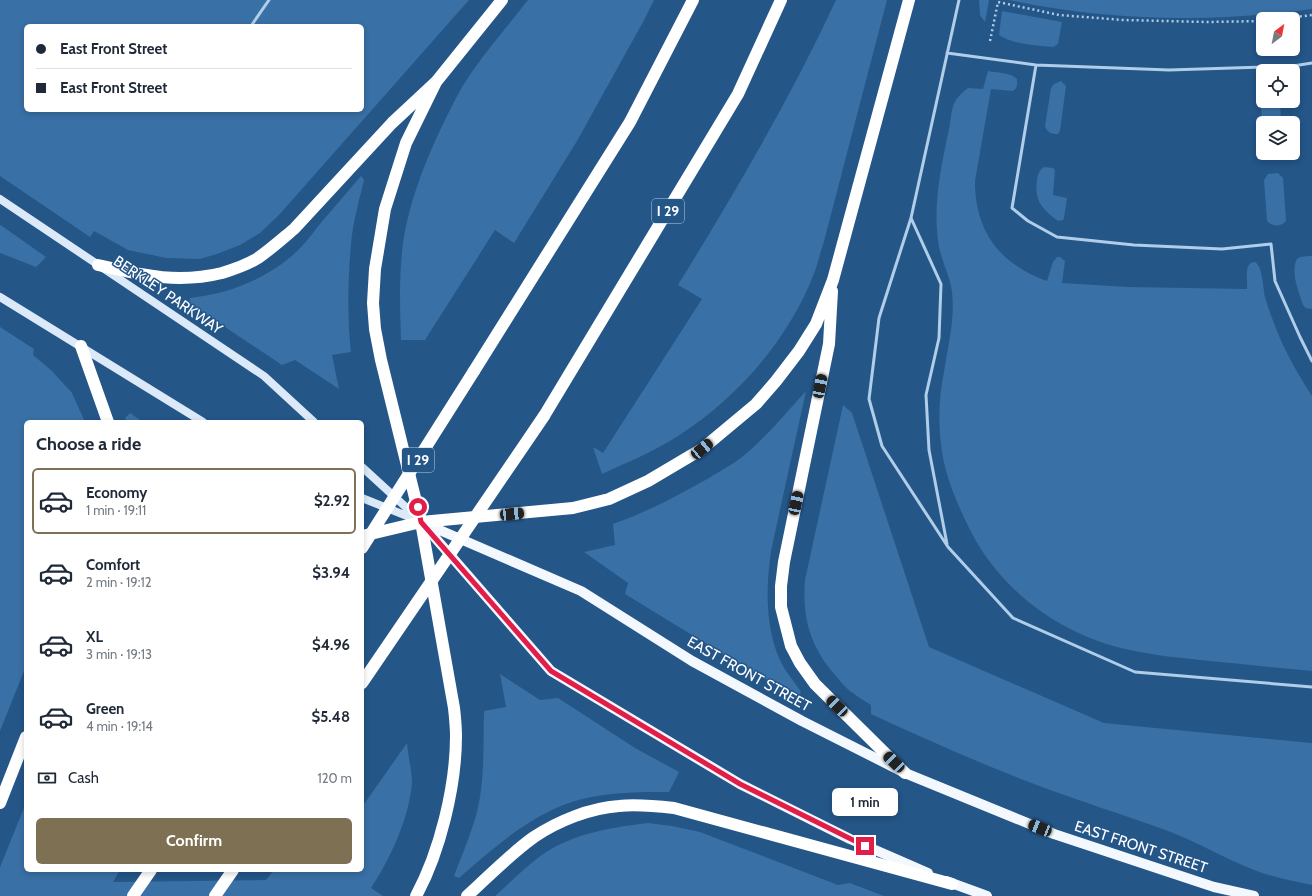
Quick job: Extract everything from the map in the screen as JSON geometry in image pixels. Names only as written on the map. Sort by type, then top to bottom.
[{"type":"highway","points":[[98,265],[171,279],[208,276],[237,269],[257,258],[294,229],[392,124],[436,82],[502,0]]},
{"type":"highway","name":"I 29","points":[[364,545],[630,122],[693,0]]},
{"type":"highway","name":"I 29","points":[[364,680],[544,416],[738,94],[782,0]]},
{"type":"highway","points":[[364,536],[421,522],[573,508],[609,499],[648,481],[702,449],[756,404],[799,351],[816,324],[833,280],[909,0]]},
{"type":"highway","points":[[416,896],[423,883],[436,846],[447,807],[454,766],[456,736],[454,708],[421,522],[381,360],[375,329],[373,303],[374,269],[385,209],[406,143],[436,82]]},
{"type":"highway","points":[[833,280],[829,344],[784,562],[781,586],[781,608],[791,646],[800,663],[815,684],[905,773]]},
{"type":"highway","points":[[81,346],[107,420]]},
{"type":"highway","points":[[0,803],[24,743]]},
{"type":"highway","points":[[19,757],[24,749]]},
{"type":"highway","points":[[467,896],[534,838],[556,825],[586,812],[618,806],[645,805],[674,808],[952,884]]},
{"type":"highway","points":[[134,896],[150,872]]},
{"type":"highway","points":[[215,896],[232,872]]},
{"type":"main road","name":"BERKLEY PARKWAY","points":[[0,199],[264,376],[312,420]]},
{"type":"main road","points":[[0,296],[200,420]]},
{"type":"main road","points":[[364,469],[421,522]]},
{"type":"main road","name":"EAST FRONT STREET","points":[[364,499],[581,591],[692,661],[802,721],[905,773],[1054,834],[1214,887],[1254,896]]},
{"type":"main road","name":"EAST FRONT STREET","points":[[421,522],[551,671],[740,784],[850,839],[952,884],[987,896]]},
{"type":"lane","points":[[252,24],[269,0]]},
{"type":"lane","points":[[959,0],[911,218],[880,318],[869,399],[882,446],[948,547],[1013,618],[1135,672],[1312,687]]},
{"type":"lane","points":[[947,53],[1036,65],[1169,70],[1293,66],[1312,62]]},
{"type":"lane","points":[[1036,65],[1012,208],[1028,221],[1057,237],[1134,245],[1222,249],[1271,244],[1276,281],[1312,361]]},
{"type":"lane","points":[[911,218],[941,284],[939,338],[926,395],[929,450],[948,547]]},
{"type":"path","points":[[986,59],[998,2],[1059,15],[1123,20],[1207,22],[1256,21]]},
{"type":"path","points":[[1300,16],[1312,15]]},
{"type":"shaded area","points":[[0,0],[469,0],[279,215],[260,233],[240,245],[200,259],[166,258],[128,250],[94,231],[90,237],[0,176]]},
{"type":"shaded area","points":[[528,0],[654,0],[577,141],[514,243],[495,230],[425,340],[401,340],[400,285],[402,252],[408,218],[418,184],[431,151],[458,94],[487,51]]},
{"type":"shaded area","points":[[836,0],[887,0],[823,245],[815,271],[804,296],[791,320],[760,364],[721,404],[700,421],[660,447],[602,474],[593,447],[603,453],[702,299],[678,285],[781,109]]},
{"type":"shaded area","points":[[979,0],[989,0],[985,22],[980,15]]},
{"type":"shaded area","points":[[1009,0],[1312,0],[1312,9],[1284,12],[1256,12],[1256,14],[1198,18],[1122,16],[1047,7]]},
{"type":"shaded area","points":[[1002,11],[1062,22],[1058,44],[1053,47],[1025,44],[1011,41],[999,35]]},
{"type":"shaded area","points":[[988,71],[1011,75],[1017,79],[1017,84],[1016,88],[1012,91],[991,89],[975,181],[976,199],[985,231],[993,244],[1016,265],[1030,274],[1047,281],[1053,262],[1057,257],[1060,257],[1065,261],[1062,283],[1128,287],[1247,289],[1247,268],[1251,263],[1255,262],[1260,268],[1265,297],[1279,336],[1297,372],[1312,396],[1312,671],[1150,654],[1105,643],[1081,634],[1057,622],[1016,591],[998,572],[982,551],[969,528],[948,477],[940,435],[940,399],[951,332],[953,302],[951,286],[939,247],[936,217],[940,172],[954,103],[957,98],[968,88],[983,89]]},
{"type":"shaded area","points":[[1061,81],[1066,86],[1060,131],[1058,134],[1054,134],[1048,132],[1045,126],[1051,88],[1054,84]]},
{"type":"shaded area","points":[[1261,108],[1280,108],[1281,116],[1262,116]]},
{"type":"shaded area","points":[[1044,167],[1053,168],[1055,170],[1053,195],[1067,198],[1063,220],[1058,221],[1052,217],[1040,204],[1038,199],[1036,187],[1037,178],[1038,174]]},
{"type":"shaded area","points":[[1278,173],[1283,178],[1286,220],[1280,225],[1274,225],[1267,221],[1264,180],[1268,174]]},
{"type":"shaded area","points":[[361,176],[364,180],[353,228],[349,271],[348,312],[351,352],[332,355],[339,389],[295,360],[282,365],[189,303],[190,298],[242,286],[266,274],[288,259],[305,243]]},
{"type":"shaded area","points":[[0,225],[46,257],[36,267],[0,253]]},
{"type":"shaded area","points":[[1312,256],[1312,309],[1303,305],[1294,270],[1297,259],[1300,257]]},
{"type":"shaded area","points":[[0,327],[34,349],[33,355],[52,371],[72,393],[84,420],[24,420],[24,671],[0,731]]},
{"type":"shaded area","points":[[806,391],[771,551],[768,578],[769,619],[774,645],[784,667],[801,692],[798,698],[625,594],[628,583],[584,552],[615,545],[613,524],[650,509],[674,497],[738,460],[762,439]]},
{"type":"shaded area","points":[[843,405],[852,413],[929,647],[1104,723],[1312,743],[1312,885],[1275,877],[1254,870],[1179,835],[1013,776],[871,714],[871,705],[846,688],[820,654],[810,631],[805,607],[805,580]]},
{"type":"shaded area","points":[[130,413],[140,420],[126,420],[125,418]]},
{"type":"shaded area","points":[[500,674],[540,700],[558,698],[635,748],[679,772],[669,792],[601,795],[574,801],[561,806],[533,820],[507,838],[459,878],[454,876],[472,828],[480,800],[483,762],[484,711],[506,707]]},
{"type":"shaded area","points":[[407,743],[412,783],[407,811],[392,852],[371,888],[383,896],[0,896],[0,867],[24,808],[24,872],[119,872],[113,882],[266,880],[272,872],[364,872],[364,804]]},
{"type":"shaded area","points":[[648,823],[700,832],[838,885],[850,883],[884,896],[495,896],[536,859],[562,843],[598,831]]},
{"type":"route","points":[[418,507],[421,522],[551,671],[740,784],[865,846]]}]
